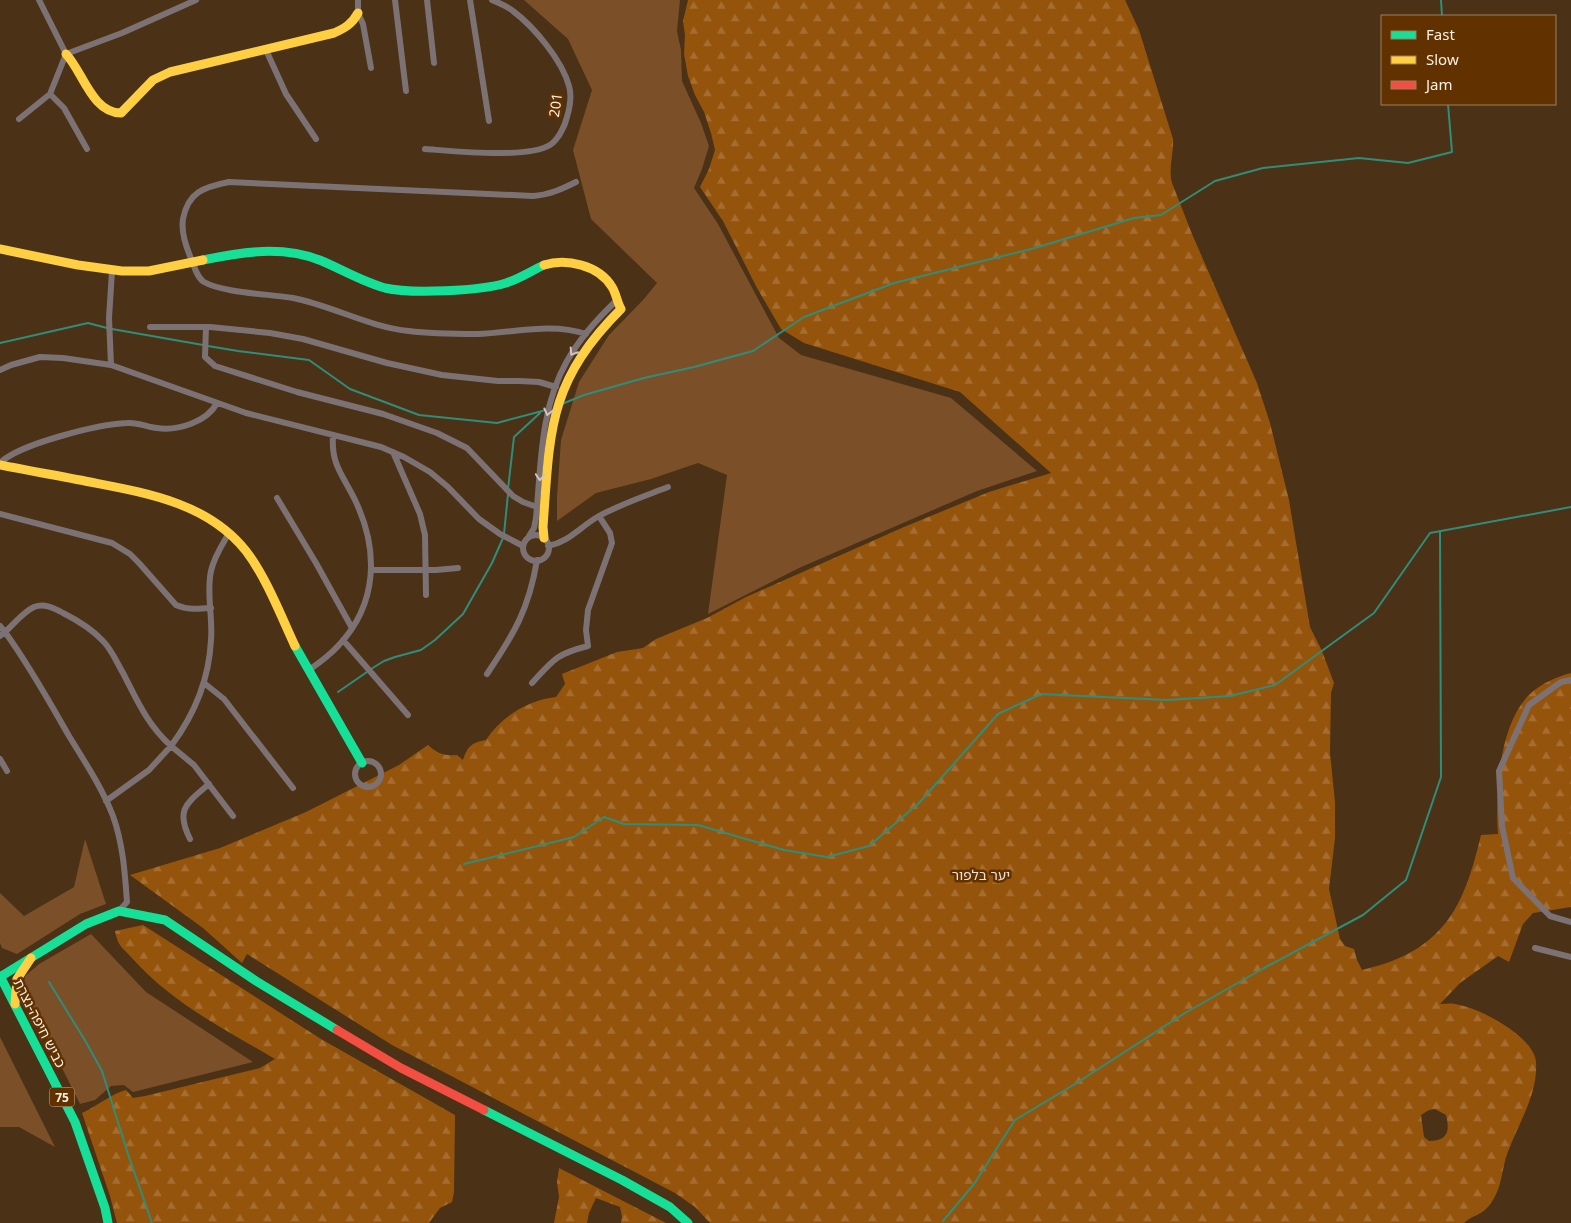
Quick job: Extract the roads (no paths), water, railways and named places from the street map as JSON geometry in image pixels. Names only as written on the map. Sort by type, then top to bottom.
[{"type":"main road","points":[[66,54],[74,60],[91,92],[106,112],[114,115],[121,113],[153,80],[191,66],[334,33],[346,28],[354,21],[358,13]]},
{"type":"main road","points":[[0,249],[22,255],[112,271],[147,272],[249,252],[284,251],[315,258],[385,288],[401,290],[495,286],[517,278],[545,263],[554,261],[564,261],[588,268],[613,287],[618,305],[556,392],[549,428],[543,527],[546,542]]},
{"type":"main road","points":[[0,464],[148,493],[185,506],[221,525],[246,551],[258,570],[283,623],[362,763]]},
{"type":"main road","points":[[0,977],[86,924],[119,911],[166,920],[256,980],[401,1068],[622,1180],[670,1207],[688,1223]]},
{"type":"main road","points":[[15,1006],[15,982],[31,958]]},
{"type":"main road","name":"כביש חיפה-נצרת","points":[[0,977],[74,1122],[105,1208],[108,1223]]},
{"type":"street","points":[[39,0],[66,54]]},
{"type":"street","points":[[19,119],[50,94],[66,54],[122,33],[196,0]]},
{"type":"street","points":[[358,0],[358,13],[363,24],[371,68]]},
{"type":"street","points":[[395,0],[406,91]]},
{"type":"street","points":[[427,0],[434,63]]},
{"type":"street","points":[[470,0],[490,121]]},
{"type":"street","name":"201","points":[[424,149],[515,153],[535,150],[550,145],[558,137],[566,123],[570,104],[570,88],[564,73],[530,26],[511,10],[492,0]]},
{"type":"street","points":[[266,50],[286,94],[316,139]]},
{"type":"street","points":[[50,94],[64,108],[87,149]]},
{"type":"street","points":[[576,182],[545,195],[533,196],[229,182],[199,191],[189,201],[184,212],[182,225],[184,240],[197,273],[203,281],[217,286],[293,298],[330,308],[383,327],[409,332],[478,334],[546,328],[570,329],[586,334]]},
{"type":"street","points":[[112,271],[109,318],[112,365]]},
{"type":"street","points":[[150,327],[206,327],[303,339],[387,363],[442,375],[498,381],[539,382],[556,392],[566,362],[595,322],[618,305]]},
{"type":"street","points":[[206,327],[205,357],[215,366],[297,392],[383,414],[437,433],[467,448],[513,496],[537,507]]},
{"type":"street","points":[[0,370],[40,357],[63,358],[112,365],[246,413],[393,452],[430,472],[448,487],[479,519],[500,534],[523,546]]},
{"type":"street","points":[[0,464],[4,459],[22,451],[70,433],[127,423],[155,428],[176,428],[193,423],[210,413],[218,403]]},
{"type":"street","points":[[530,536],[534,528],[549,428]]},
{"type":"street","points":[[309,670],[327,657],[352,628],[363,609],[370,588],[370,542],[355,500],[336,465],[333,455],[334,436]]},
{"type":"street","points":[[393,452],[420,514],[425,535],[426,595]]},
{"type":"street","points":[[546,542],[563,541],[614,508],[668,487]]},
{"type":"street","points":[[277,498],[352,628]]},
{"type":"street","points":[[0,514],[73,531],[112,543],[130,554],[176,605],[194,610],[211,608]]},
{"type":"street","points":[[532,683],[552,660],[560,655],[588,646],[586,630],[588,610],[612,543],[610,533],[599,516]]},
{"type":"street","points":[[106,801],[149,770],[171,746],[195,710],[204,683],[212,642],[209,591],[211,570],[215,558],[229,533]]},
{"type":"street","points":[[536,534],[546,542],[548,550],[545,557],[537,560],[529,559],[526,556],[523,546],[525,540],[530,536],[536,534]]},
{"type":"street","points":[[487,674],[520,621],[532,589],[537,560]]},
{"type":"street","points":[[371,570],[458,568]]},
{"type":"street","points":[[3,634],[34,607],[44,605],[77,620],[91,630],[104,642],[116,660],[149,722],[171,746],[194,766],[233,816]]},
{"type":"street","points":[[0,626],[3,634],[20,651],[106,801],[118,834],[124,862],[127,902],[119,911]]},
{"type":"street","points":[[343,640],[408,715]]},
{"type":"street","points":[[1571,680],[1561,682],[1529,705],[1499,771],[1502,826],[1513,878],[1550,916],[1571,922]]},
{"type":"street","points":[[204,683],[224,699],[294,788]]},
{"type":"street","points":[[0,759],[7,771]]},
{"type":"street","points":[[374,762],[380,768],[381,776],[374,786],[366,787],[357,780],[356,771],[362,763],[374,762]]},
{"type":"street","points":[[190,839],[184,826],[183,814],[191,800],[209,784]]},
{"type":"street","points":[[1534,948],[1571,957]]},
{"type":"waterway","points":[[1441,0],[1442,15]]},
{"type":"waterway","points":[[562,404],[584,395],[644,378],[753,351],[804,317],[894,283],[1035,248],[1134,218],[1161,215],[1215,181],[1263,168],[1359,158],[1408,163],[1452,152],[1448,105]]},
{"type":"waterway","points":[[0,343],[88,323],[107,328]]},
{"type":"waterway","points":[[112,329],[203,345]]},
{"type":"waterway","points":[[208,346],[309,360],[350,389],[419,415],[497,423],[546,410]]},
{"type":"waterway","points":[[508,489],[514,437],[540,413]]},
{"type":"waterway","points":[[504,534],[508,494]]},
{"type":"waterway","points":[[464,864],[574,837],[604,817],[624,824],[698,825],[784,850],[827,857],[869,846],[919,803],[998,714],[1041,694],[1167,700],[1230,696],[1275,685],[1374,613],[1430,533],[1571,507]]},
{"type":"waterway","points":[[943,1221],[974,1184],[1015,1120],[1185,1013],[1363,915],[1406,880],[1441,777],[1440,532]]},
{"type":"waterway","points":[[371,669],[384,661],[421,650],[435,640],[463,614],[492,563],[503,538]]},
{"type":"waterway","points":[[338,692],[367,672]]},
{"type":"waterway","points":[[49,982],[102,1071],[152,1223]]},
{"type":"park label","name":"יער בלפור","points":[[981,874]]}]
